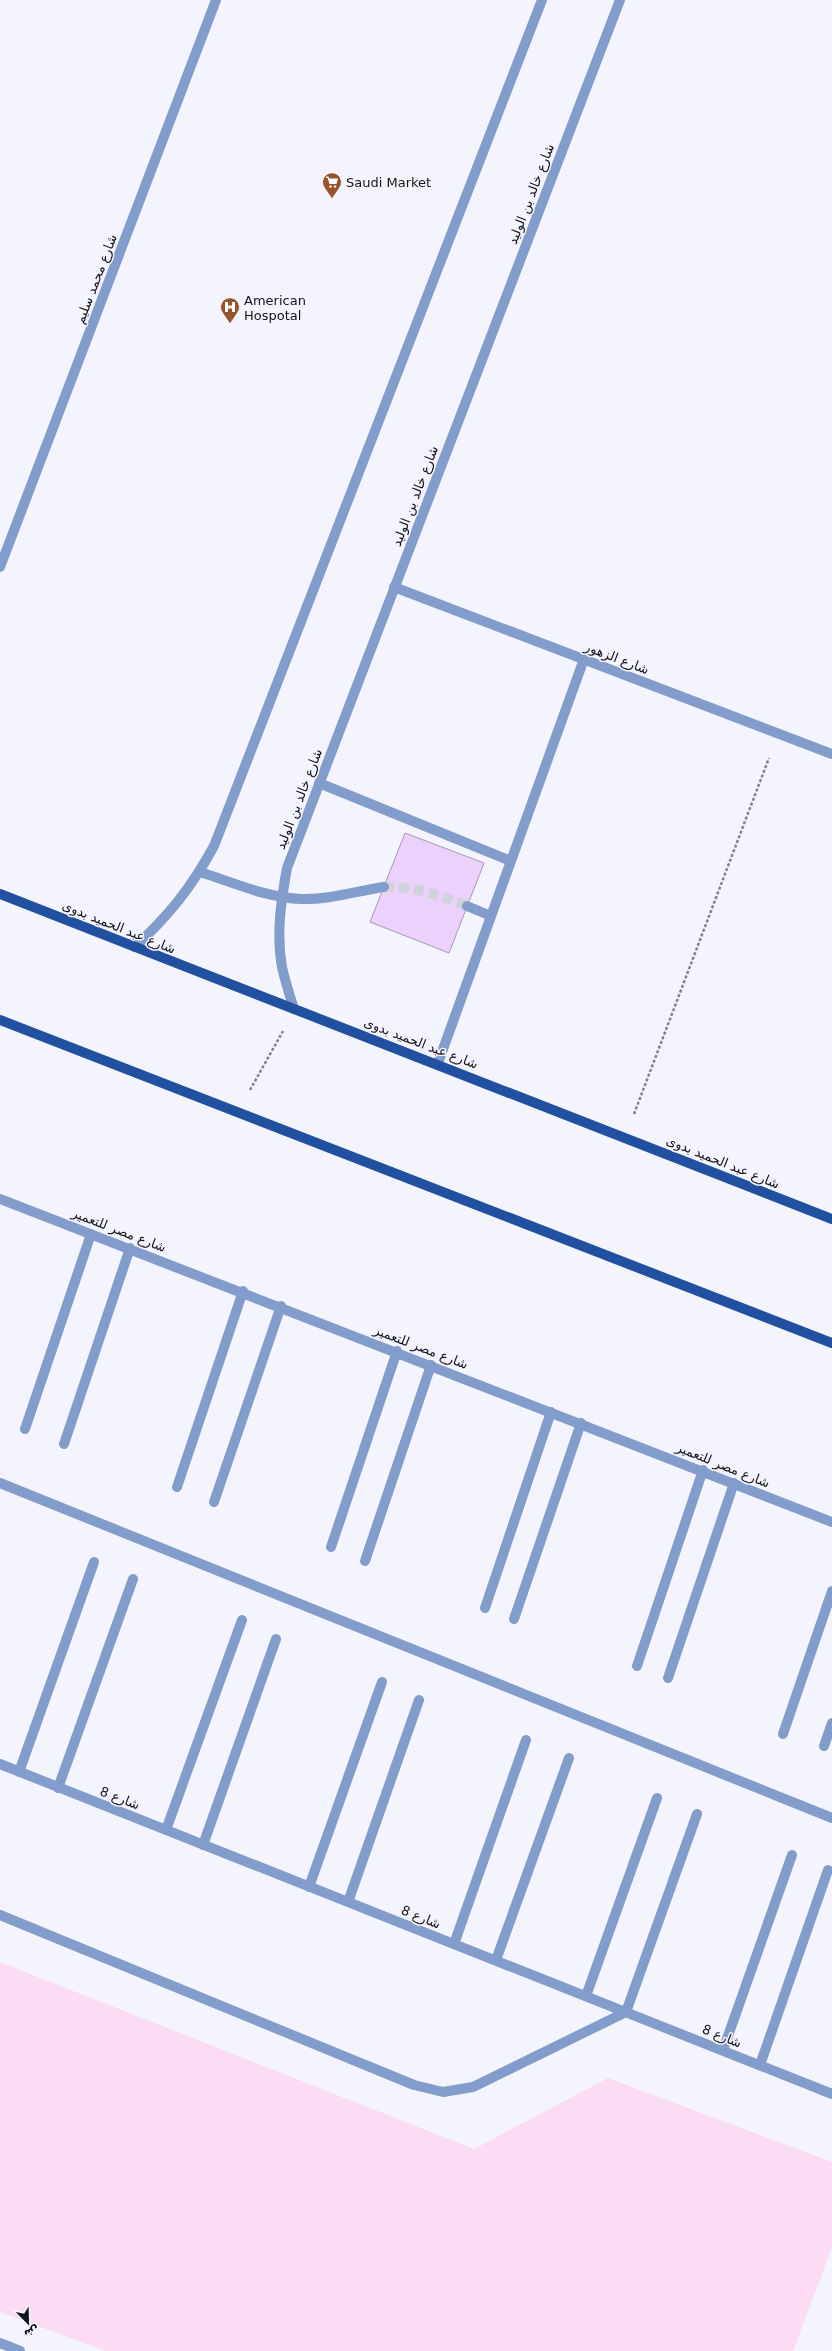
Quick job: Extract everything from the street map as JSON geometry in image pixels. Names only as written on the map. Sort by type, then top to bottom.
[{"type":"main road","name":"شارع عبد الحميد بدوى","points":[[0,894],[294,1010],[438,1063],[832,1219]]},
{"type":"main road","points":[[0,1020],[832,1343]]},
{"type":"street","name":"شارع محمد سليم","points":[[0,567],[216,0]]},
{"type":"street","points":[[135,947],[182,898],[200,872],[214,846],[542,0]]},
{"type":"street","name":"شارع خالد بن الوليد","points":[[294,1010],[282,967],[279,931],[281,897],[287,868],[620,0]]},
{"type":"street","name":"شارع الزهور","points":[[394,587],[832,754]]},
{"type":"street","points":[[438,1063],[584,660]]},
{"type":"street","points":[[319,783],[511,861]]},
{"type":"street","points":[[200,872],[281,897],[321,898],[384,887]]},
{"type":"street","points":[[467,906],[492,916]]},
{"type":"street","name":"شارع مصر للتعمير","points":[[0,1199],[397,1351],[703,1470],[832,1522]]},
{"type":"street","points":[[26,1429],[91,1234]]},
{"type":"street","points":[[64,1444],[130,1248]]},
{"type":"street","points":[[177,1488],[243,1292]]},
{"type":"street","points":[[214,1502],[280,1306]]},
{"type":"street","points":[[331,1548],[397,1351]]},
{"type":"street","points":[[365,1561],[431,1365]]},
{"type":"street","points":[[485,1608],[551,1412]]},
{"type":"street","points":[[514,1619],[581,1423]]},
{"type":"street","points":[[637,1666],[703,1470]]},
{"type":"street","points":[[0,1483],[832,1818]]},
{"type":"street","points":[[668,1678],[734,1483]]},
{"type":"street","points":[[19,1772],[94,1562]]},
{"type":"street","points":[[58,1788],[132,1579]]},
{"type":"street","points":[[783,1734],[832,1591]]},
{"type":"street","points":[[166,1830],[242,1620]]},
{"type":"street","points":[[202,1844],[276,1639]]},
{"type":"street","points":[[309,1887],[382,1682]]},
{"type":"street","points":[[348,1902],[420,1700]]},
{"type":"street","points":[[824,1746],[832,1723]]},
{"type":"street","points":[[454,1944],[526,1740]]},
{"type":"street","points":[[496,1960],[569,1758]]},
{"type":"street","name":"شارع 8","points":[[0,1764],[832,2094]]},
{"type":"street","points":[[586,1996],[657,1798]]},
{"type":"street","points":[[0,1915],[414,2085],[444,2092],[459,2091],[488,2081],[626,2012],[697,1814]]},
{"type":"street","points":[[723,2050],[792,1855]]},
{"type":"street","points":[[760,2065],[828,1870]]},
{"type":"street","points":[[0,2343],[20,2351]]},
{"type":"path","points":[[625,1137],[778,734]]},
{"type":"path","points":[[236,1112],[266,1064],[294,1010]]},
{"type":"shaded area","points":[[0,1962],[474,2149],[608,2078],[832,2162],[832,2247],[793,2351],[106,2351],[0,2312]]},
{"type":"building","points":[[405,833],[484,863],[449,953],[370,922]]},
{"type":"tunnel","points":[[384,887],[406,888],[426,892],[467,906]]},
{"type":"place","name":"Saudi Market","points":[[332,199]]},
{"type":"place","name":"American Hospotal","points":[[230,324]]}]
